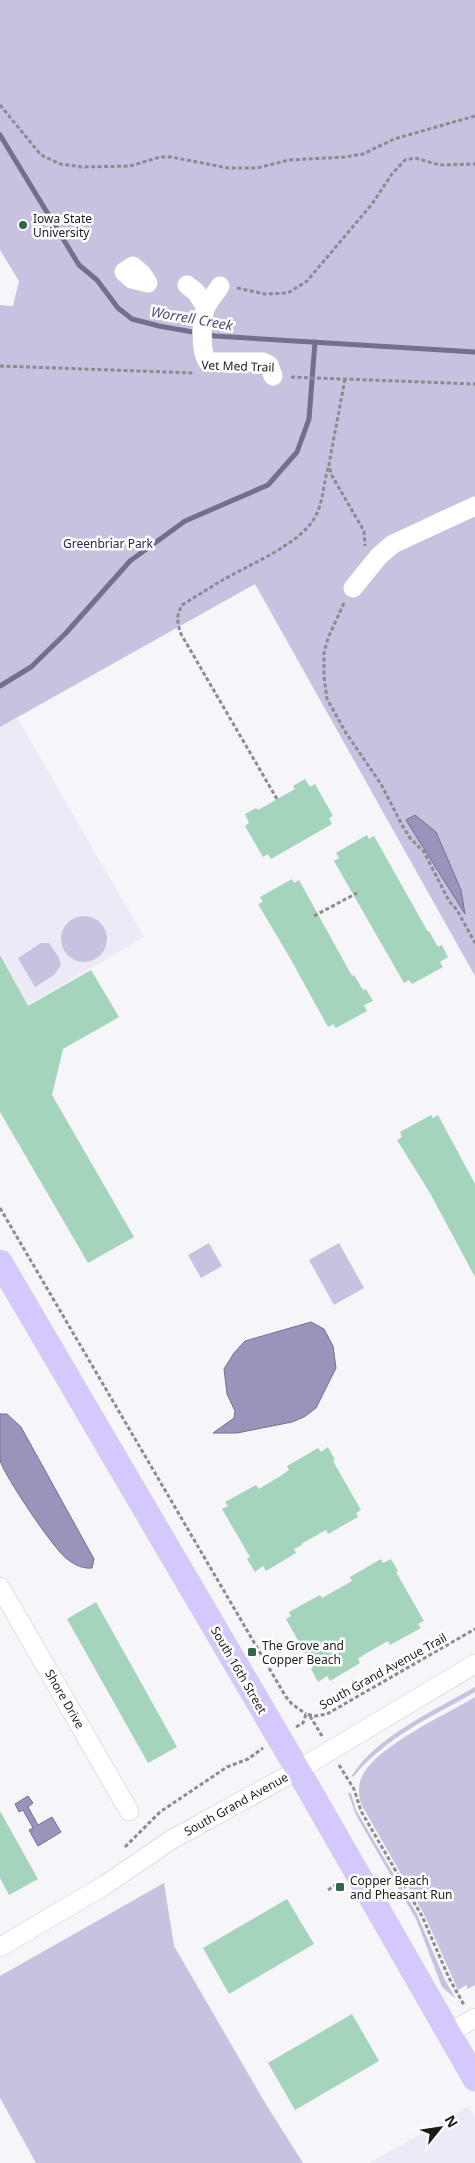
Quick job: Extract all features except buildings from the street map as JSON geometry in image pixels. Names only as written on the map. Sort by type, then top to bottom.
[{"type":"main road","name":"South 16th Street","points":[[0,1262],[298,1770],[475,2079]]},
{"type":"street","points":[[187,285],[196,292],[205,315]]},
{"type":"street","points":[[220,286],[205,315],[202,350],[204,358],[208,362],[263,362],[269,365],[273,376]]},
{"type":"street","points":[[353,588],[392,544],[475,506]]},
{"type":"street","name":"Shore Drive","points":[[0,1587],[129,1811]]},
{"type":"street","name":"South Grand Avenue","points":[[0,1947],[105,1885],[170,1840],[298,1770],[475,1664]]},
{"type":"street","points":[[449,2033],[474,2019]]},
{"type":"path","points":[[0,105],[41,155],[60,164],[82,167],[130,166],[160,157],[170,157],[228,168],[257,168],[289,160],[345,157],[363,154],[394,139],[475,116]]},
{"type":"path","points":[[220,286],[265,294],[288,292],[307,281],[372,204],[404,160],[415,158],[440,165],[475,164]]},
{"type":"path","name":"Vet Med Trail","points":[[0,366],[205,374]]},
{"type":"path","name":"Vet Med Trail","points":[[273,376],[475,384]]},
{"type":"path","points":[[277,800],[181,634],[177,623],[177,613],[182,605],[277,550],[304,532],[315,518],[323,499],[325,477],[330,464]]},
{"type":"path","points":[[402,825],[410,838],[424,852],[449,901],[457,910],[475,943]]},
{"type":"path","points":[[314,916],[358,892]]},
{"type":"path","points":[[0,1208],[286,1697],[292,1704],[308,1715],[315,1725]]},
{"type":"path","name":"South Grand Avenue Trail","points":[[303,1723],[308,1715],[327,1714],[475,1629]]},
{"type":"path","points":[[120,1853],[160,1812],[227,1767],[256,1753]]},
{"type":"path","points":[[350,1782],[362,1811],[422,1916],[449,1978],[474,2019]]},
{"type":"path","points":[[328,1890],[339,1883]]},
{"type":"shaded area","points":[[17,718],[144,937],[0,1021],[0,727]]},
{"type":"shaded area","points":[[415,815],[436,832],[461,890],[465,914],[406,820]]},
{"type":"shaded area","points":[[311,1322],[324,1329],[333,1346],[336,1368],[316,1408],[304,1417],[292,1422],[237,1433],[213,1433],[234,1418],[235,1411],[227,1394],[224,1369],[234,1353],[245,1341]]},
{"type":"shaded area","points":[[0,1414],[7,1414],[21,1427],[94,1559],[92,1568],[76,1565],[61,1553],[41,1528],[10,1480],[0,1460]]},
{"type":"shaded area","points":[[28,1796],[33,1803],[28,1807],[38,1825],[52,1817],[61,1832],[38,1846],[29,1830],[33,1828],[23,1810],[19,1812],[15,1804]]},
{"type":"shaded area","points":[[469,2106],[475,2117],[475,2163],[370,2163]]},
{"type":"green space","name":"Greenbriar Park","points":[[0,0],[475,0],[475,976],[255,584],[0,727],[0,305],[13,306],[19,281],[0,250]]},
{"type":"green space","points":[[84,916],[97,920],[103,926],[107,939],[103,952],[97,958],[84,962],[71,958],[65,952],[61,939],[65,926],[71,920]]},
{"type":"green space","points":[[41,943],[49,943],[58,956],[61,965],[54,975],[35,987],[18,958]]},
{"type":"green space","points":[[209,1243],[222,1266],[201,1278],[188,1255]]},
{"type":"green space","points":[[339,1243],[364,1288],[334,1305],[309,1260]]},
{"type":"green space","points":[[475,1687],[475,1692],[426,1719],[395,1739],[366,1762],[351,1777],[375,1749],[390,1737]]},
{"type":"green space","points":[[475,1697],[475,1985],[468,1989],[466,1985],[458,1990],[424,1914],[361,1804],[359,1789],[363,1774],[384,1752],[414,1731]]},
{"type":"green space","points":[[348,1793],[351,1793],[356,1810],[417,1914],[445,1980],[456,1999],[442,1987],[416,1919],[356,1815]]},
{"type":"green space","points":[[164,1883],[174,1946],[267,2106],[303,2163],[36,2163],[0,2098],[0,1976]]},
{"type":"waterway","name":"Worrell Creek","points":[[0,135],[79,265],[97,280],[118,308],[132,319],[215,336],[475,352]]},
{"type":"waterway","points":[[0,686],[31,667],[66,633],[130,561],[185,521],[268,485],[297,452],[309,419],[315,342]]},
{"type":"place","name":"Iowa State University","points":[[23,225]]},
{"type":"place","name":"The Grove and Copper Beach","points":[[252,1652]]},
{"type":"place","name":"Copper Beach and Pheasant Run","points":[[340,1887]]}]
